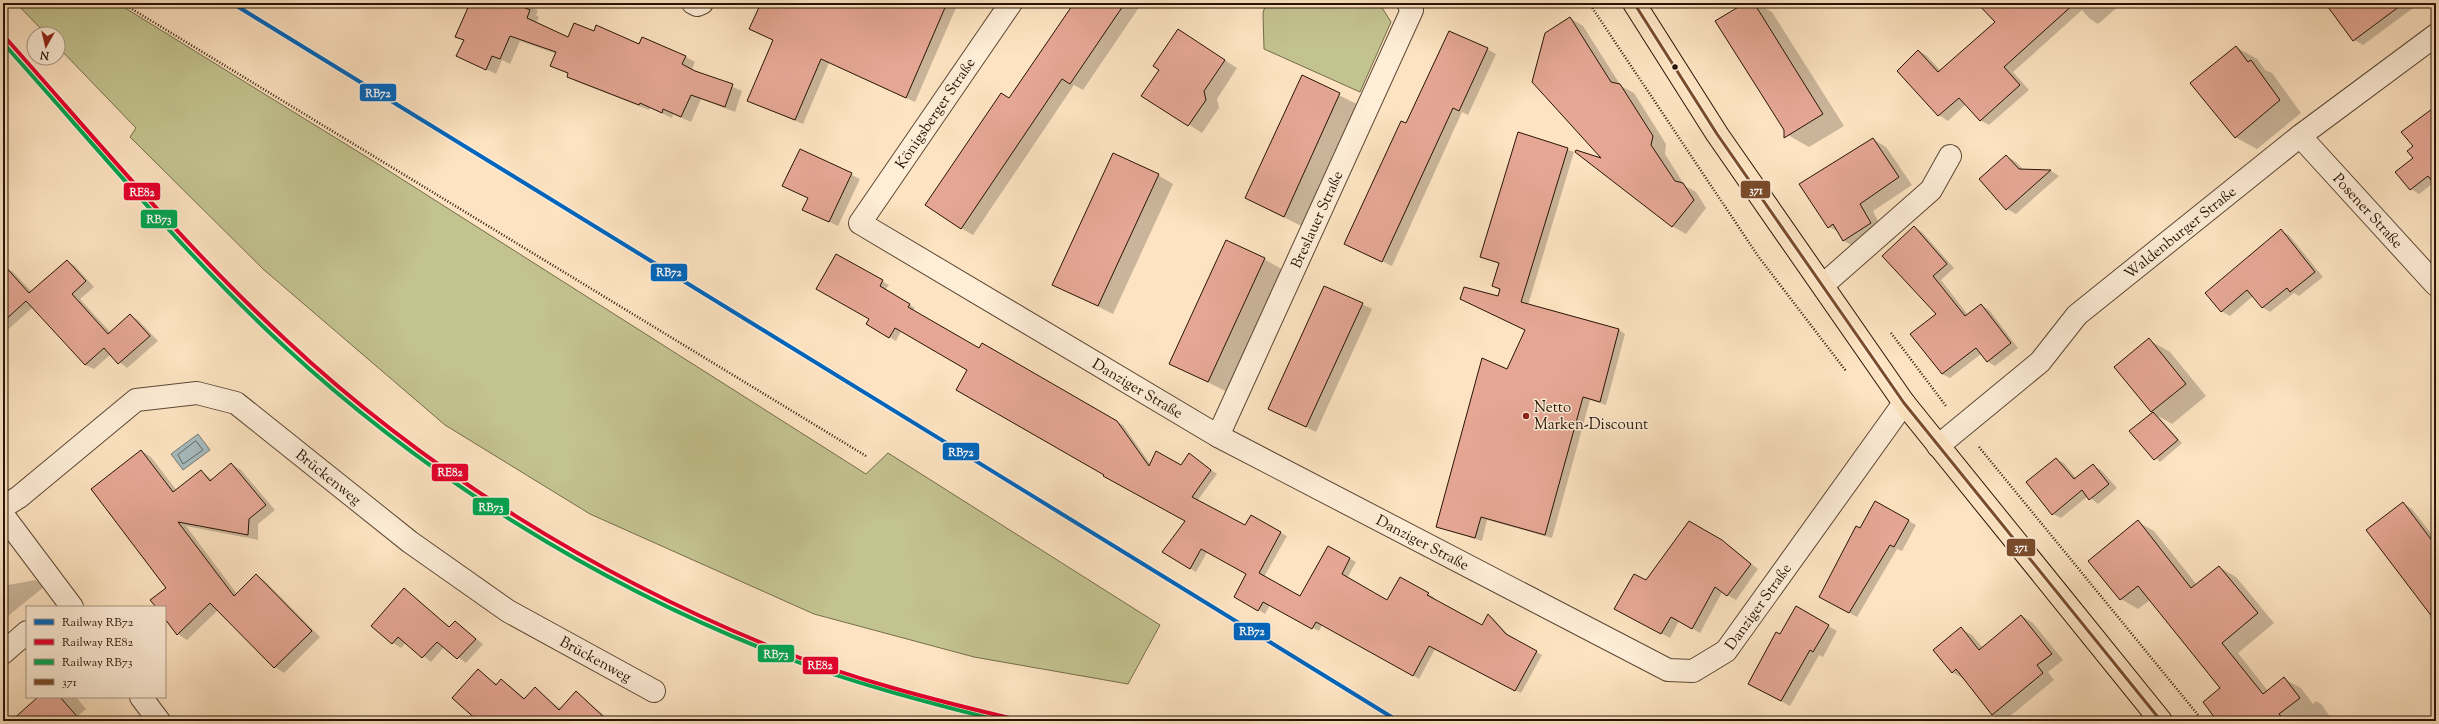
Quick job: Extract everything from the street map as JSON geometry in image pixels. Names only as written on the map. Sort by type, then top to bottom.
[{"type":"main road","points":[[1634,3],[1717,134],[1904,403],[2161,721]]},
{"type":"street","points":[[693,3],[697,5],[702,3]]},
{"type":"street","name":"Königsberger Straße","points":[[860,223],[1011,3]]},
{"type":"street","name":"Breslauer Straße","points":[[1218,436],[1412,10],[1408,3]]},
{"type":"street","name":"Waldenburger Straße","points":[[1938,446],[2040,362],[2077,315],[2300,136],[2436,35]]},
{"type":"street","name":"Posener Straße","points":[[2300,136],[2436,285]]},
{"type":"street","points":[[1822,285],[1931,190],[1950,156]]},
{"type":"street","name":"Danziger Straße","points":[[860,223],[1218,436],[1668,670],[1693,671],[1726,652],[1904,403]]},
{"type":"street","name":"Brückenweg","points":[[3,508],[19,497],[136,400],[197,393],[236,402],[410,542],[508,611],[654,691]]},
{"type":"street","points":[[3,515],[64,604]]},
{"type":"street","points":[[3,653],[26,633]]},
{"type":"street","points":[[142,698],[159,721]]},
{"type":"path","points":[[122,3],[866,456]]},
{"type":"path","points":[[1890,331],[1962,426],[2203,721]]},
{"type":"green space","points":[[16,3],[117,3],[378,164],[866,474],[888,453],[1160,625],[1128,684],[974,657],[814,614],[590,514],[445,425],[263,269],[130,137],[136,128],[66,55],[66,26],[38,26]]},
{"type":"green space","points":[[1266,3],[1379,3],[1391,22],[1360,92],[1264,49],[1263,13]]},
{"type":"water","points":[[198,434],[210,450],[183,470],[171,454]]},
{"type":"building","points":[[470,3],[514,3],[530,10],[527,18],[568,37],[574,23],[594,31],[596,25],[639,44],[642,37],[686,56],[682,64],[695,71],[733,84],[725,107],[691,95],[681,117],[663,109],[662,113],[640,103],[639,105],[567,77],[568,73],[550,66],[556,52],[510,36],[500,59],[492,56],[486,70],[456,56],[464,40],[455,37]]},
{"type":"building","points":[[761,3],[947,3],[906,98],[821,59],[795,120],[747,101],[773,40],[749,29]]},
{"type":"building","points":[[1074,3],[1125,3],[1070,84],[1062,79],[961,229],[925,205],[1001,93],[1009,98]]},
{"type":"building","points":[[1745,3],[1754,3],[1823,114],[1784,138],[1784,130],[1715,21]]},
{"type":"building","points":[[1977,3],[2075,3],[2004,67],[2020,85],[1980,121],[1959,98],[1938,116],[1897,71],[1918,50],[1938,72],[1995,22]]},
{"type":"building","points":[[2325,3],[2404,3],[2353,41]]},
{"type":"building","points":[[1570,17],[1611,82],[1620,84],[1653,136],[1651,145],[1675,181],[1683,183],[1694,200],[1672,227],[1575,152],[1576,150],[1601,158],[1532,82],[1545,33]]},
{"type":"building","points":[[1178,29],[1225,60],[1204,91],[1206,100],[1188,126],[1141,96],[1159,70],[1153,66]]},
{"type":"building","points":[[1449,31],[1488,48],[1459,111],[1453,108],[1382,262],[1344,244],[1401,121],[1406,123]]},
{"type":"building","points":[[2236,46],[2248,62],[2251,60],[2280,100],[2235,138],[2190,83]]},
{"type":"building","points":[[1302,75],[1340,93],[1284,217],[1245,198]]},
{"type":"building","points":[[2436,106],[2436,186],[2428,176],[2410,190],[2395,172],[2413,158],[2407,151],[2413,146],[2401,132]]},
{"type":"building","points":[[1518,132],[1568,148],[1521,302],[1619,329],[1600,402],[1583,397],[1545,535],[1481,517],[1475,538],[1436,527],[1482,358],[1507,369],[1525,330],[1460,299],[1464,287],[1498,296],[1500,289],[1492,286],[1499,263],[1480,257]]},
{"type":"building","points":[[1873,138],[1899,177],[1860,204],[1871,223],[1843,241],[1833,224],[1828,228],[1799,184]]},
{"type":"building","points":[[800,149],[852,173],[829,222],[802,210],[808,198],[782,186]]},
{"type":"building","points":[[1113,153],[1159,174],[1098,306],[1052,285]]},
{"type":"building","points":[[2006,155],[2019,169],[2051,170],[2006,210],[1979,179]]},
{"type":"building","points":[[1914,226],[1947,264],[1933,276],[1965,316],[1981,304],[2011,343],[1987,362],[1976,348],[1942,374],[1910,334],[1936,314],[1882,256]]},
{"type":"building","points":[[2281,229],[2315,272],[2290,292],[2287,288],[2262,308],[2247,290],[2221,312],[2205,293]]},
{"type":"building","points":[[1226,240],[1265,258],[1208,382],[1169,364]]},
{"type":"building","points":[[836,254],[883,280],[880,286],[910,304],[908,307],[979,348],[982,343],[1117,421],[1149,466],[1156,451],[1181,465],[1189,453],[1211,470],[1192,497],[1245,525],[1251,515],[1281,532],[1259,573],[1300,596],[1328,546],[1350,558],[1342,574],[1387,600],[1400,577],[1429,593],[1427,595],[1482,625],[1488,614],[1506,634],[1537,651],[1515,691],[1429,646],[1413,676],[1316,622],[1312,629],[1263,602],[1258,611],[1234,597],[1246,574],[1201,549],[1190,569],[1162,552],[1185,521],[1103,476],[1104,475],[956,390],[967,370],[895,328],[889,338],[866,324],[869,319],[816,289]]},
{"type":"building","points":[[67,260],[86,281],[72,294],[108,334],[130,314],[150,336],[118,364],[104,348],[85,365],[26,301],[3,322],[3,264],[29,293]]},
{"type":"building","points":[[1324,286],[1363,303],[1306,427],[1268,409]]},
{"type":"building","points":[[2149,338],[2186,384],[2151,412],[2114,367]]},
{"type":"building","points":[[2153,412],[2178,440],[2154,460],[2129,431]]},
{"type":"building","points":[[141,450],[173,492],[201,470],[210,481],[231,463],[266,505],[249,519],[248,535],[178,522],[234,596],[256,574],[312,631],[274,668],[210,603],[177,635],[166,620],[166,606],[155,606],[150,600],[166,588],[91,489]]},
{"type":"building","points":[[2056,458],[2074,479],[2093,464],[2109,484],[2089,500],[2082,490],[2052,515],[2026,482]]},
{"type":"building","points":[[1875,501],[1909,520],[1894,547],[1890,545],[1849,613],[1819,597],[1856,526],[1860,528]]},
{"type":"building","points":[[2403,502],[2436,546],[2436,622],[2366,530]]},
{"type":"building","points":[[2138,520],[2191,588],[2219,566],[2258,613],[2222,643],[2263,694],[2284,677],[2300,698],[2279,714],[2285,721],[2217,721],[2203,702],[2220,688],[2138,586],[2120,600],[2088,561]]},
{"type":"building","points":[[1689,521],[1722,540],[1751,564],[1727,596],[1715,587],[1692,629],[1671,617],[1661,634],[1614,609],[1634,574],[1646,580]]},
{"type":"building","points":[[404,588],[449,627],[455,621],[476,639],[457,659],[437,642],[422,658],[398,637],[392,644],[371,626]]},
{"type":"building","points":[[1796,606],[1829,625],[1813,652],[1810,650],[1781,701],[1748,684],[1776,632],[1780,634]]},
{"type":"building","points":[[2021,615],[2052,654],[2037,665],[2043,673],[1992,715],[1956,669],[1952,673],[1933,650],[1961,627],[1979,650]]},
{"type":"building","points":[[478,669],[496,685],[501,679],[524,699],[535,687],[559,710],[576,691],[608,721],[478,721],[452,698]]},
{"type":"building","points":[[37,698],[61,698],[81,721],[11,721]]},
{"type":"rail line","name":"RB72","points":[[232,3],[1398,721]]},
{"type":"rail line","name":"RE82","points":[[3,35],[141,191],[248,304],[340,388],[396,433],[455,476],[516,516],[578,553],[642,588],[774,648],[804,660],[865,680],[928,698],[1022,721]]},
{"type":"rail line","name":"RB73","points":[[3,43],[140,198],[247,311],[339,395],[396,440],[455,483],[516,523],[579,560],[643,595],[709,626],[776,654],[831,674],[916,699],[1001,721]]},
{"type":"transit line","name":"371","points":[[1634,3],[1717,134],[1904,403],[2161,721]]},
{"type":"place","name":"Netto Marken-Discount","points":[[1526,416]]}]
